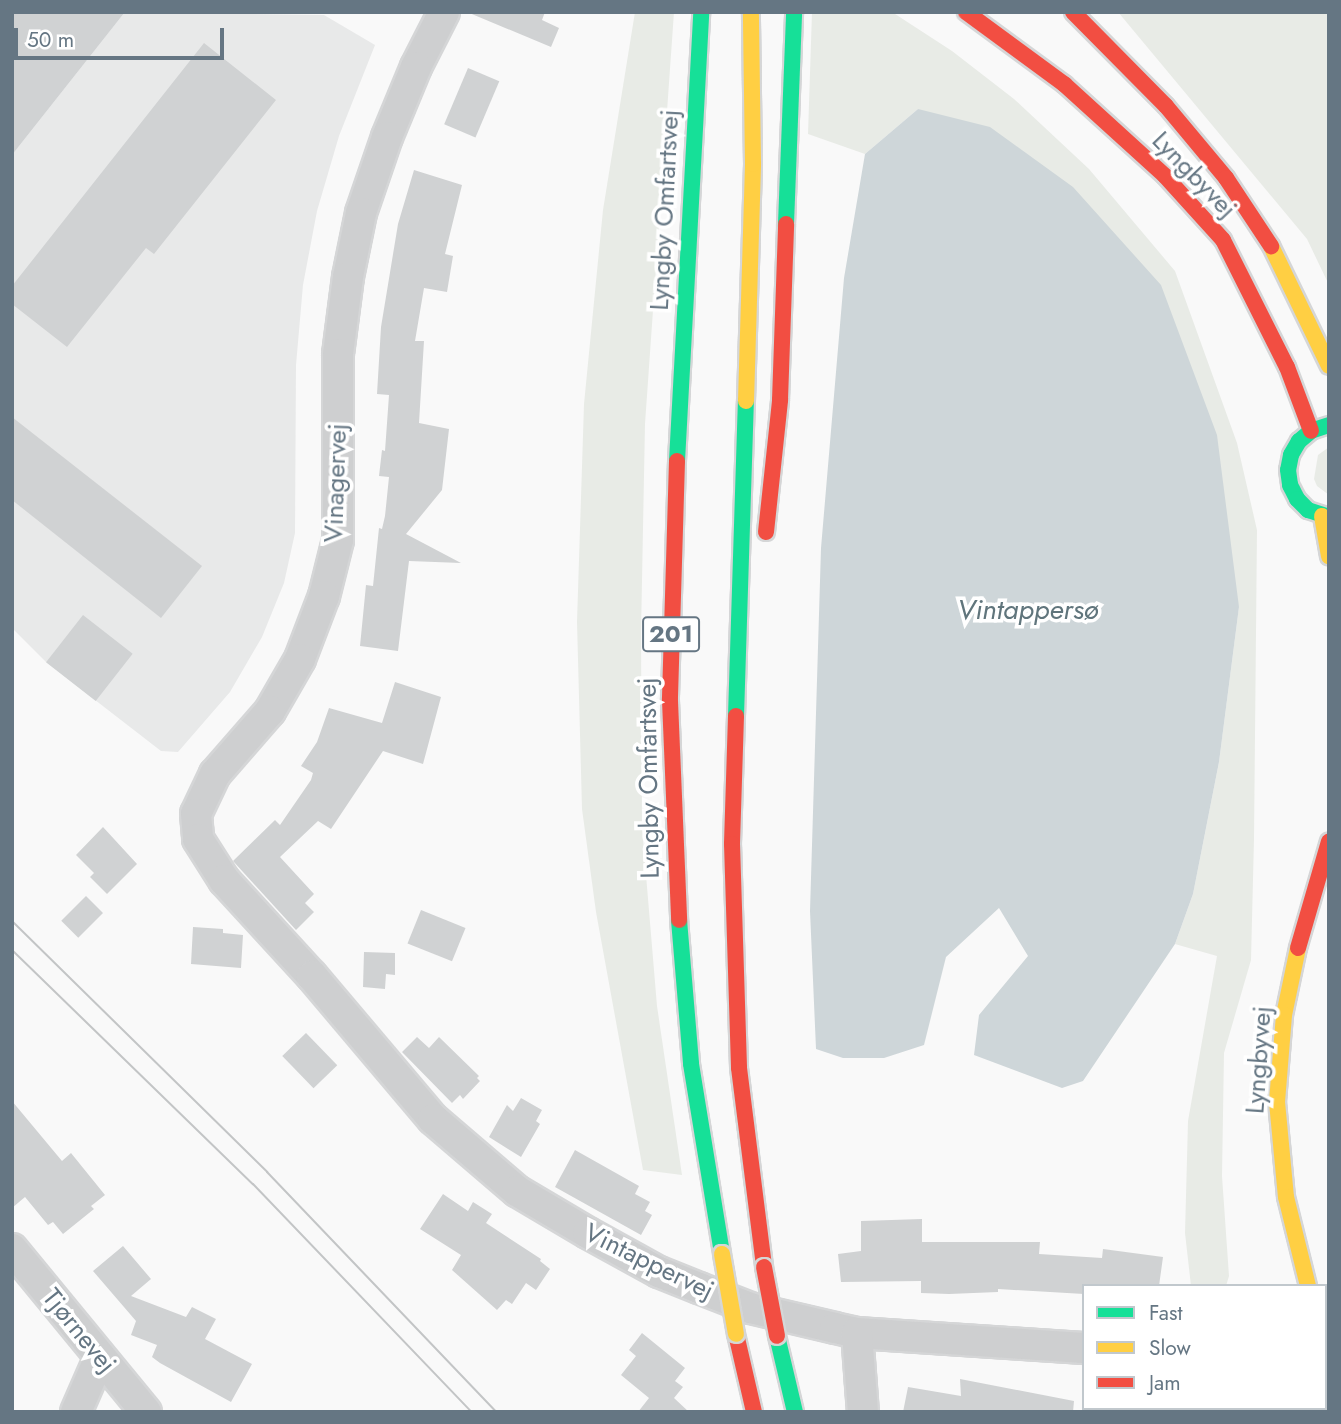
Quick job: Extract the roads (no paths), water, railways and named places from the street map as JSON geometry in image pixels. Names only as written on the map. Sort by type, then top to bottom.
[{"type":"main road","name":"Lyngby Omfartsvej","points":[[701,12],[673,533],[670,701],[675,873],[691,1064],[736,1334],[754,1412]]},
{"type":"main road","name":"201","points":[[751,12],[752,204],[732,844],[739,1068],[764,1267],[795,1412]]},
{"type":"main road","points":[[764,553],[780,400],[794,12]]},
{"type":"main road","name":"Lyngbyvej","points":[[966,12],[1064,84],[1165,176],[1223,240],[1287,367],[1311,431]]},
{"type":"main road","name":"Lyngbyvej","points":[[1073,12],[1166,106],[1226,178],[1277,255],[1329,366]]},
{"type":"main road","points":[[1329,425],[1311,431],[1299,441],[1291,454],[1288,470],[1290,485],[1297,499],[1308,510],[1325,517],[1329,556]]},
{"type":"main road","points":[[732,844],[756,622]]},
{"type":"main road","name":"Lyngbyvej","points":[[1308,1284],[1286,1197],[1277,1102],[1287,1001],[1298,947],[1329,841]]},
{"type":"street","name":"Vinagervej","points":[[312,976],[224,880],[198,839],[196,814],[215,774],[270,711],[300,659],[324,596],[338,540],[338,354],[361,213],[387,137],[416,67],[444,12]]},
{"type":"street","name":"Vintappervej","points":[[312,976],[433,1119],[517,1191],[587,1233],[679,1280],[750,1308],[857,1333],[1082,1348]]},
{"type":"street","name":"Tjørnevej","points":[[12,1249],[146,1412]]},
{"type":"street","points":[[857,1333],[863,1412]]},
{"type":"street","points":[[76,1412],[100,1357]]},
{"type":"water","name":"Vintappersø","points":[[918,109],[990,127],[1073,187],[1161,285],[1217,435],[1239,607],[1219,762],[1193,894],[1175,944],[1083,1081],[1062,1088],[974,1055],[979,1015],[1028,956],[999,908],[946,957],[924,1045],[884,1058],[843,1058],[816,1049],[810,911],[821,548],[844,278],[865,154]]},
{"type":"tram line","points":[[12,921],[267,1172],[496,1412]]},
{"type":"tram line","points":[[12,950],[253,1184],[472,1412]]}]
